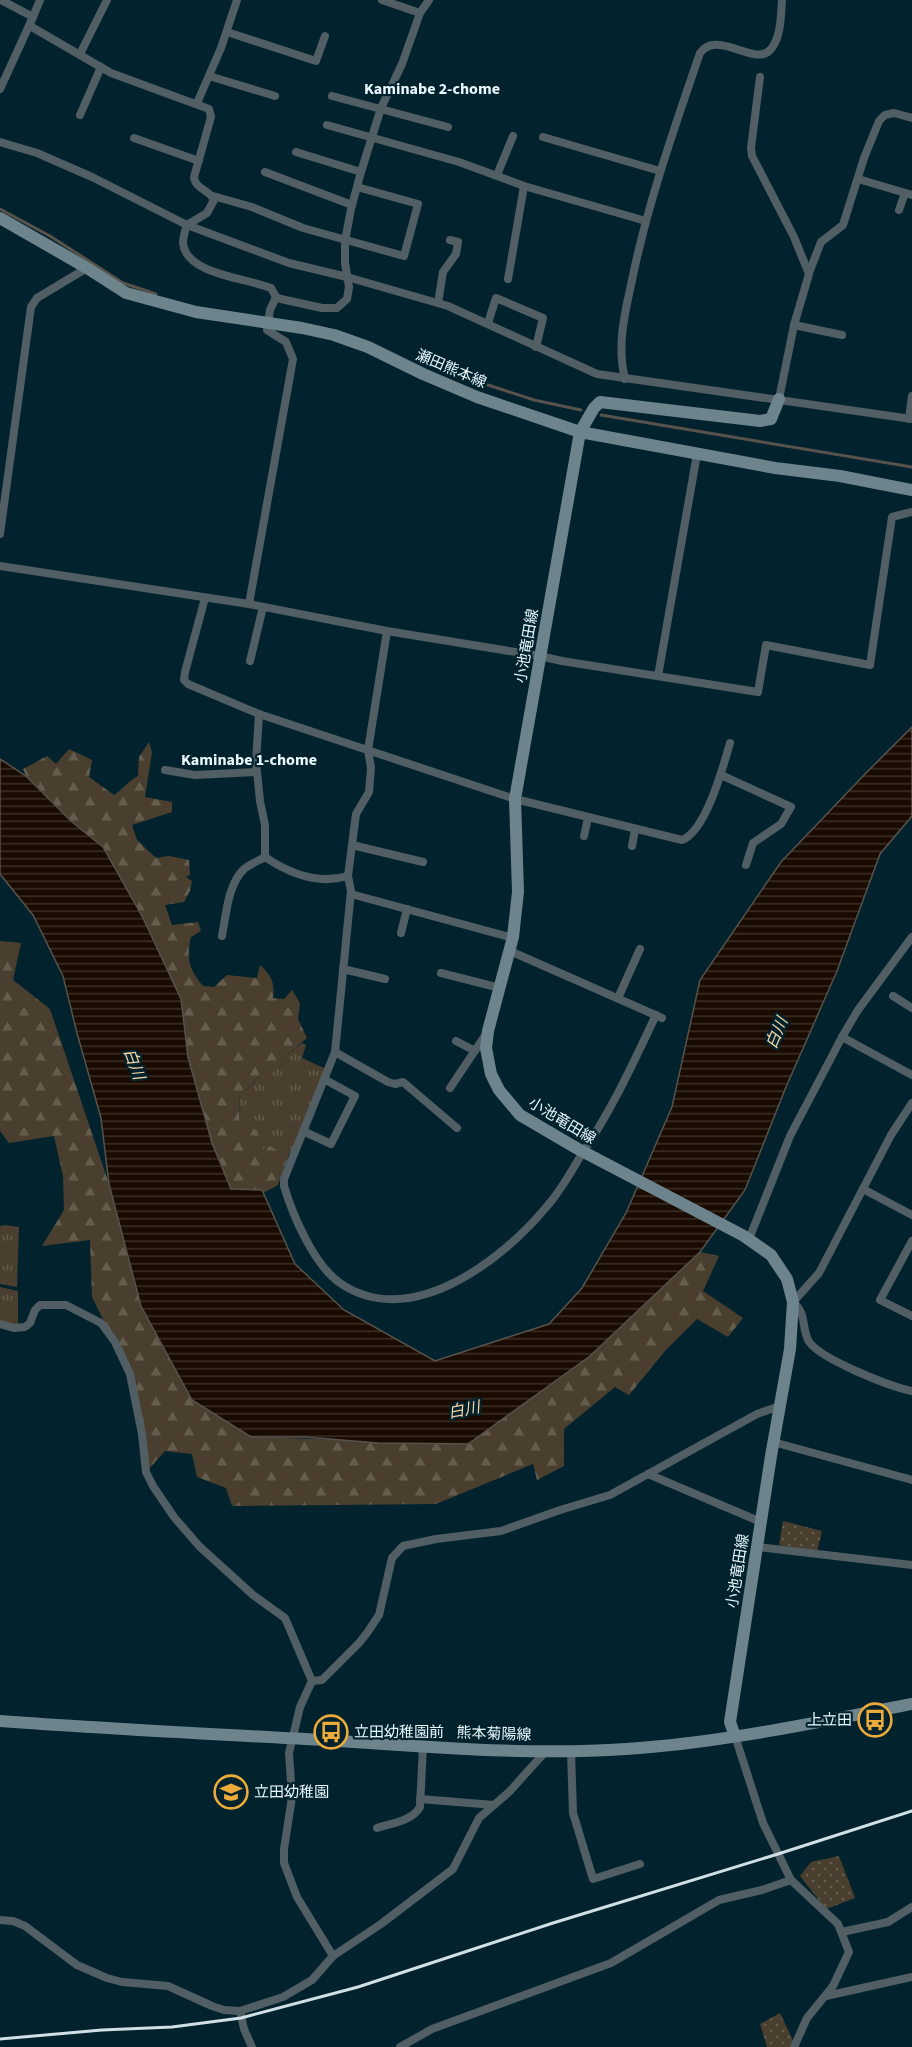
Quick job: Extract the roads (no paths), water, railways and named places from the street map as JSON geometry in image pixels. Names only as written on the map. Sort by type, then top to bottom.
[{"type":"main road","name":"瀬田熊本線","points":[[1,217],[126,293],[196,312],[334,335],[368,347],[477,397],[580,432],[775,468],[840,476],[912,490]]},
{"type":"main road","points":[[580,432],[600,402],[760,421],[771,419],[779,399]]},
{"type":"main road","name":"小池竜田線","points":[[580,432],[515,799],[518,891],[513,938],[488,1031],[486,1048],[491,1074],[499,1090],[510,1105],[532,1123],[749,1239],[777,1262],[787,1279],[793,1302],[790,1349],[773,1442],[730,1722],[735,1736]]},
{"type":"main road","name":"熊本菊陽線","points":[[0,1720],[91,1728],[423,1746],[571,1751],[694,1743],[912,1704]]},
{"type":"street","points":[[1,0],[111,73],[209,109],[211,117],[194,182],[213,196],[252,207],[291,224],[404,256],[418,204],[357,187]]},
{"type":"street","points":[[0,89],[40,0]]},
{"type":"street","points":[[80,54],[107,0]]},
{"type":"street","points":[[197,104],[227,32],[237,0]]},
{"type":"street","points":[[382,0],[420,13]]},
{"type":"street","points":[[213,196],[214,200],[210,210],[187,225],[183,244],[186,254],[193,261],[215,272],[271,288],[276,297],[295,303],[337,308],[344,303],[348,296],[349,284],[345,263],[345,240],[371,136],[381,108],[402,64],[420,13],[429,0]]},
{"type":"street","points":[[625,379],[621,362],[621,345],[633,274],[660,171],[703,49],[716,44],[756,54],[768,52],[772,48],[777,33],[782,0]]},
{"type":"street","points":[[227,32],[316,61],[326,36]]},
{"type":"street","points":[[80,115],[101,67]]},
{"type":"street","points":[[209,76],[275,96]]},
{"type":"street","points":[[760,77],[751,148],[794,237],[809,274]]},
{"type":"street","points":[[332,96],[448,127]]},
{"type":"street","points":[[779,399],[794,325],[821,242],[843,226],[881,118],[894,113],[912,118]]},
{"type":"street","points":[[327,125],[459,162],[524,186],[646,221]]},
{"type":"street","points":[[497,175],[513,136]]},
{"type":"street","points":[[543,137],[660,171]]},
{"type":"street","points":[[134,138],[199,161]]},
{"type":"street","points":[[0,142],[37,153],[92,177],[187,225],[289,263],[438,303],[488,323],[597,374],[911,419],[912,396]]},
{"type":"street","points":[[296,152],[361,172]]},
{"type":"street","points":[[265,172],[352,205]]},
{"type":"street","points":[[858,179],[908,194],[899,210]]},
{"type":"street","points":[[508,279],[524,186]]},
{"type":"street","points":[[438,303],[443,272],[456,254],[457,241]]},
{"type":"street","points":[[0,534],[31,307],[37,298],[87,268]]},
{"type":"street","points":[[249,604],[292,359],[286,342],[267,330],[267,323],[276,297]]},
{"type":"street","points":[[488,323],[496,298],[543,318],[536,347]]},
{"type":"street","points":[[794,325],[842,335]]},
{"type":"street","points":[[657,676],[697,454]]},
{"type":"street","points":[[0,566],[249,604],[387,631],[758,692],[766,645],[870,665],[892,517],[912,512]]},
{"type":"street","points":[[205,598],[184,680],[188,684],[216,698],[260,714],[515,799],[677,840],[687,838],[711,801],[730,743]]},
{"type":"street","points":[[250,661],[263,607]]},
{"type":"street","points":[[387,631],[368,750],[369,792],[356,814],[348,876],[351,894],[335,1052],[284,1179],[284,1186],[308,1241],[321,1264],[339,1283],[364,1294],[390,1299],[408,1298],[436,1291],[488,1261],[519,1236],[547,1207],[619,1095],[659,1016],[510,951]]},
{"type":"street","points":[[260,714],[256,741],[256,772],[264,819],[265,857]]},
{"type":"street","points":[[165,770],[195,775],[256,772]]},
{"type":"street","points":[[721,775],[791,807],[781,824],[753,843],[746,865]]},
{"type":"street","points":[[584,836],[588,818]]},
{"type":"street","points":[[632,846],[635,830]]},
{"type":"street","points":[[352,845],[423,862]]},
{"type":"street","points":[[265,857],[288,870],[313,879],[328,880],[348,876]]},
{"type":"street","points":[[222,936],[232,890],[239,876],[246,868],[265,857]]},
{"type":"street","points":[[351,894],[513,938]]},
{"type":"street","points":[[401,933],[407,909]]},
{"type":"street","points":[[749,1239],[790,1136],[842,1037],[858,1010],[912,937]]},
{"type":"street","points":[[618,999],[640,949]]},
{"type":"street","points":[[343,969],[385,979]]},
{"type":"street","points":[[441,973],[500,988]]},
{"type":"street","points":[[893,996],[912,1008]]},
{"type":"street","points":[[450,1088],[488,1031]]},
{"type":"street","points":[[842,1037],[912,1075]]},
{"type":"street","points":[[456,1041],[475,1051]]},
{"type":"street","points":[[335,1052],[388,1082],[395,1084],[403,1082],[457,1128]]},
{"type":"street","points":[[303,1131],[331,1144],[355,1096],[324,1079]]},
{"type":"street","points":[[912,1103],[891,1135],[819,1273],[793,1302],[802,1310],[809,1341],[822,1354],[892,1387],[912,1391]]},
{"type":"street","points":[[863,1189],[912,1215]]},
{"type":"street","points":[[912,1241],[880,1300],[912,1316]]},
{"type":"street","points":[[0,1324],[14,1328],[25,1327],[30,1323],[35,1310],[40,1305],[66,1305],[101,1323],[115,1342],[130,1374],[142,1434],[146,1472],[153,1486],[174,1517],[199,1546],[253,1595],[285,1618],[312,1682],[300,1707],[289,1753],[291,1797],[284,1863],[297,1898],[333,1956]]},
{"type":"street","points":[[312,1682],[322,1680],[367,1633],[379,1615],[392,1558],[403,1546],[436,1539],[501,1531],[610,1495],[757,1414],[780,1406]]},
{"type":"street","points":[[773,1442],[912,1480]]},
{"type":"street","points":[[648,1474],[761,1522]]},
{"type":"street","points":[[757,1547],[912,1565]]},
{"type":"street","points":[[735,1736],[763,1823],[791,1880],[838,1924],[849,1952],[832,1986],[807,2018],[794,2047]]},
{"type":"street","points":[[377,1828],[416,1815],[420,1807],[423,1746]]},
{"type":"street","points":[[0,1920],[13,1921],[25,1926],[76,1965],[106,1978],[122,1982],[168,1986],[212,2006],[224,2010],[240,2011],[283,1997],[312,1980],[333,1956],[381,1924],[453,1869],[479,1818],[509,1792],[546,1751]]},
{"type":"street","points":[[571,1751],[573,1813],[593,1880],[640,1864]]},
{"type":"street","points":[[420,1799],[494,1805]]},
{"type":"street","points":[[400,2047],[432,2029],[611,1963],[719,1900],[762,1890],[791,1880]]},
{"type":"street","points":[[842,1932],[888,1922],[912,1907]]},
{"type":"street","points":[[826,1995],[912,1977]]},
{"type":"street","points":[[240,2011],[244,2029],[252,2047]]},
{"type":"water","name":"白川","points":[[912,727],[912,816],[880,854],[837,971],[786,1087],[745,1190],[700,1252],[590,1356],[468,1444],[378,1443],[305,1437],[251,1437],[192,1400],[141,1306],[109,1184],[101,1118],[63,976],[33,915],[0,874],[0,759],[26,776],[72,822],[103,847],[143,918],[181,999],[188,1057],[212,1143],[231,1189],[262,1190],[295,1264],[344,1310],[435,1361],[549,1324],[582,1288],[626,1213],[672,1107],[700,980],[781,862]]},
{"type":"waterway","points":[[0,209],[50,236],[123,283],[156,294]]},
{"type":"waterway","points":[[488,385],[534,400],[581,410]]},
{"type":"waterway","points":[[601,415],[912,467]]},
{"type":"railway","points":[[0,2039],[102,2030],[172,2027],[241,2018],[358,1987],[553,1923],[912,1811]]},
{"type":"place","name":"上立田","points":[[875,1720]]},
{"type":"place","name":"立田幼稚園前","points":[[331,1732]]},
{"type":"place","name":"立田幼稚園","points":[[231,1792]]},
{"type":"district","name":"Kaminabe 2-chome","points":[[432,89]]},
{"type":"district","name":"Kaminabe 1-chome","points":[[249,760]]}]
